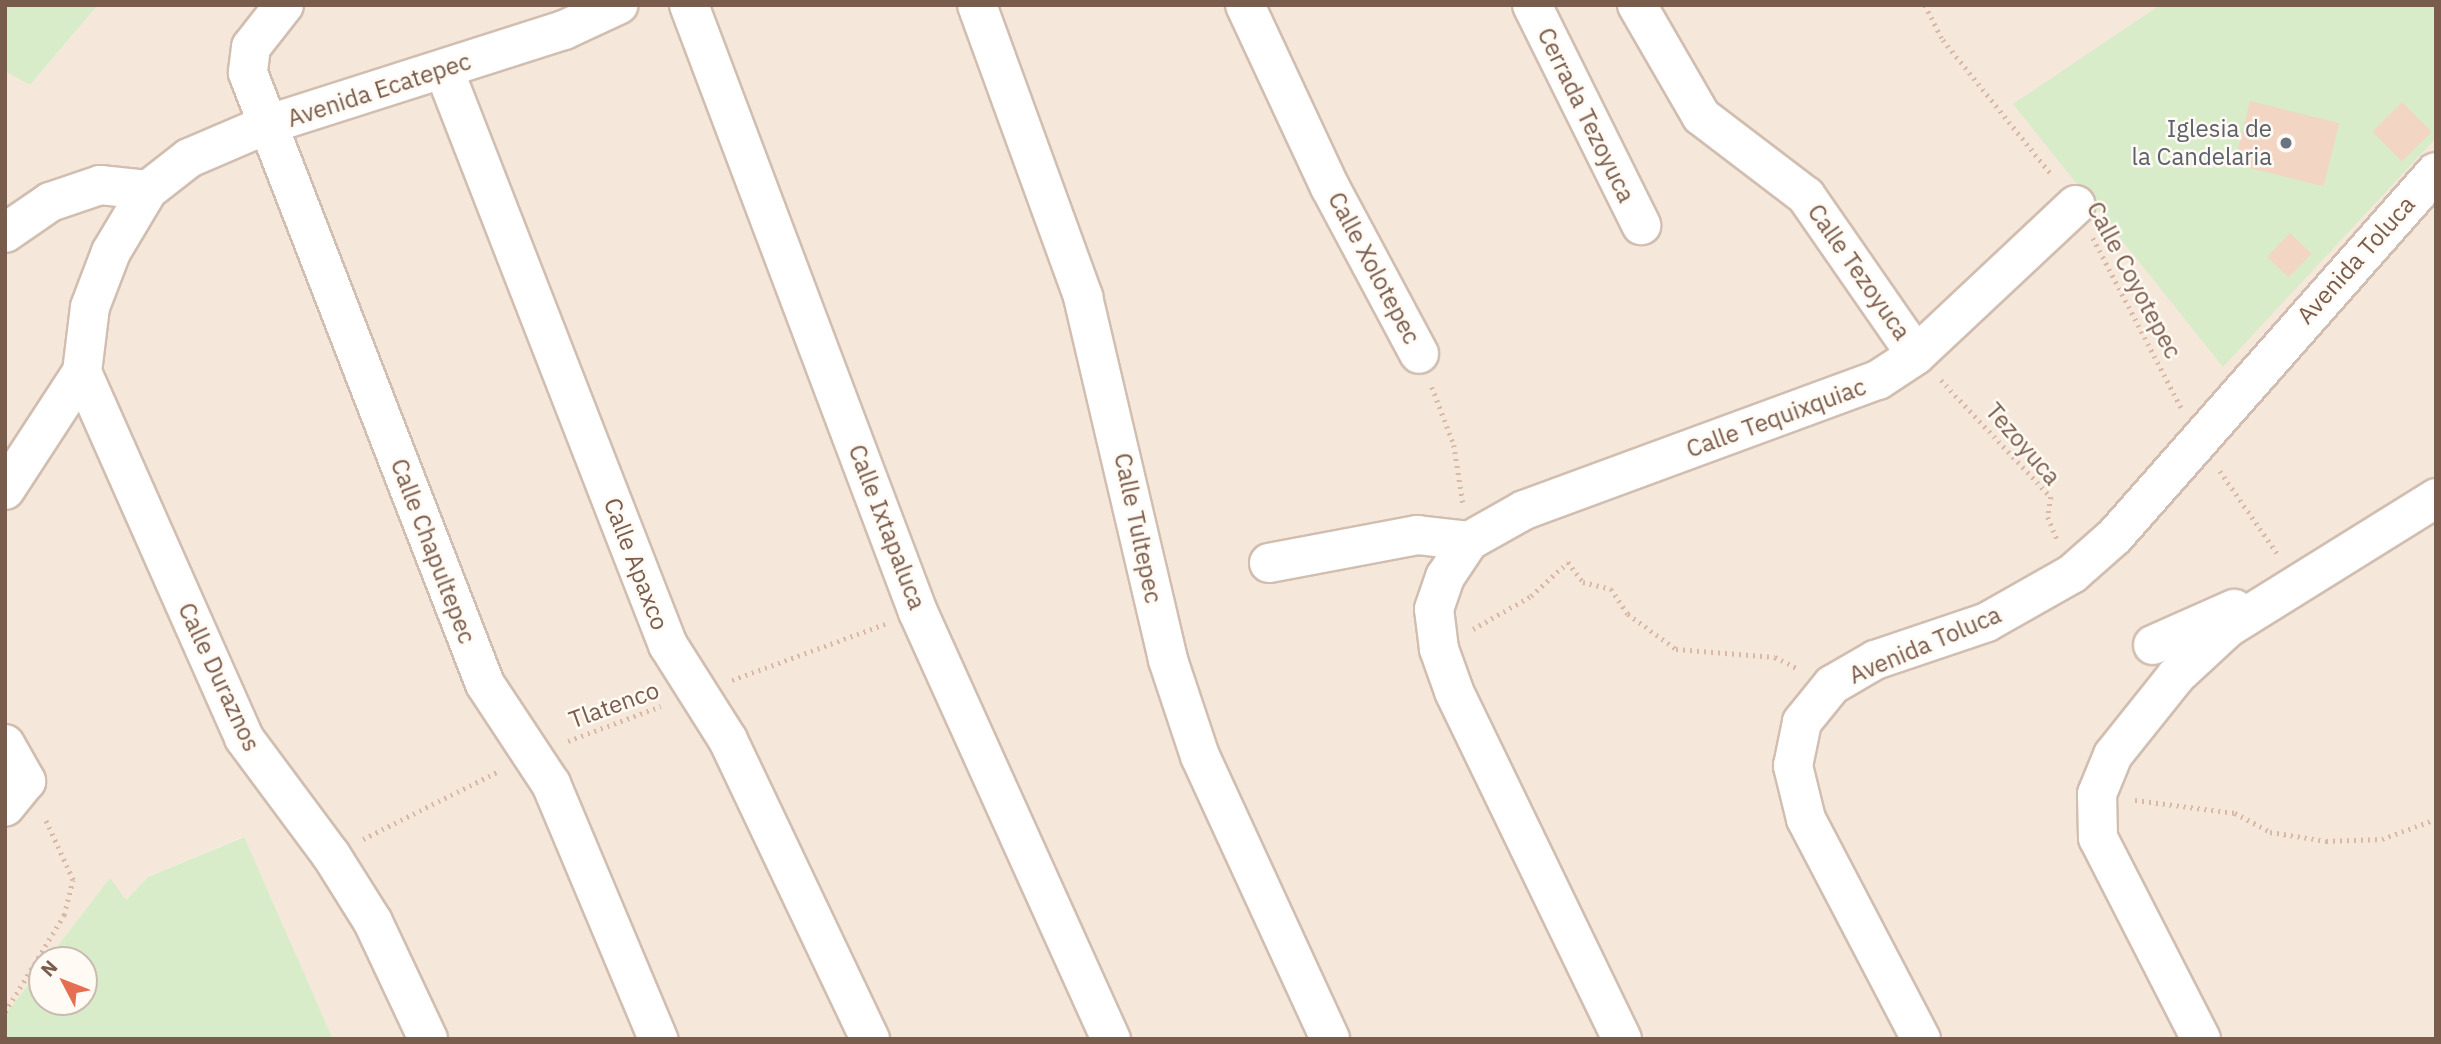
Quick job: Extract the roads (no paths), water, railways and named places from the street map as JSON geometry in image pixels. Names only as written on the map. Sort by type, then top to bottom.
[{"type":"street","name":"Calle Chapultepec","points":[[284,5],[251,47],[248,73],[266,125],[485,684],[535,752],[657,1039]]},
{"type":"street","name":"Avenida Ecatepec","points":[[148,190],[189,158],[266,125],[565,30],[618,5]]},
{"type":"street","name":"Calle Ixtapaluca","points":[[690,5],[918,612],[1111,1039]]},
{"type":"street","name":"Calle Tultepec","points":[[977,5],[1083,297],[1165,647],[1200,755],[1330,1039]]},
{"type":"street","name":"Calle Xolotepec","points":[[1245,5],[1330,187],[1419,354]]},
{"type":"street","name":"Cerrada Tezoyuca","points":[[1532,5],[1641,225]]},
{"type":"street","name":"Calle Tezoyuca","points":[[1637,5],[1701,116],[1806,196],[1916,355]]},
{"type":"street","name":"Calle Apaxco","points":[[444,70],[668,645],[728,740],[870,1039]]},
{"type":"street","name":"Avenida Toluca","points":[[1921,1039],[1803,806],[1793,766],[1801,722],[1832,685],[1875,660],[1987,622],[2072,574],[2115,536],[2197,438],[2436,172]]},
{"type":"street","points":[[5,233],[50,202],[100,185],[148,190],[102,274],[90,307],[82,372],[5,490]]},
{"type":"street","name":"Calle Tequixquiac","points":[[1622,1039],[1438,649],[1434,609],[1445,577],[1469,541],[1524,510],[1846,395],[1916,355],[2076,205]]},
{"type":"street","name":"Calle Duraznos","points":[[82,372],[244,738],[331,855],[373,922],[428,1039]]},
{"type":"street","points":[[2201,1039],[2098,838],[2097,794],[2113,755],[2176,676],[2229,627],[2297,581],[2436,498]]},
{"type":"street","points":[[1269,563],[1417,535],[1469,541]]},
{"type":"street","points":[[2153,645],[2297,581]]},
{"type":"street","points":[[5,744],[16,794]]},
{"type":"place","name":"Iglesia de la Candelaria","points":[[2286,143]]}]
